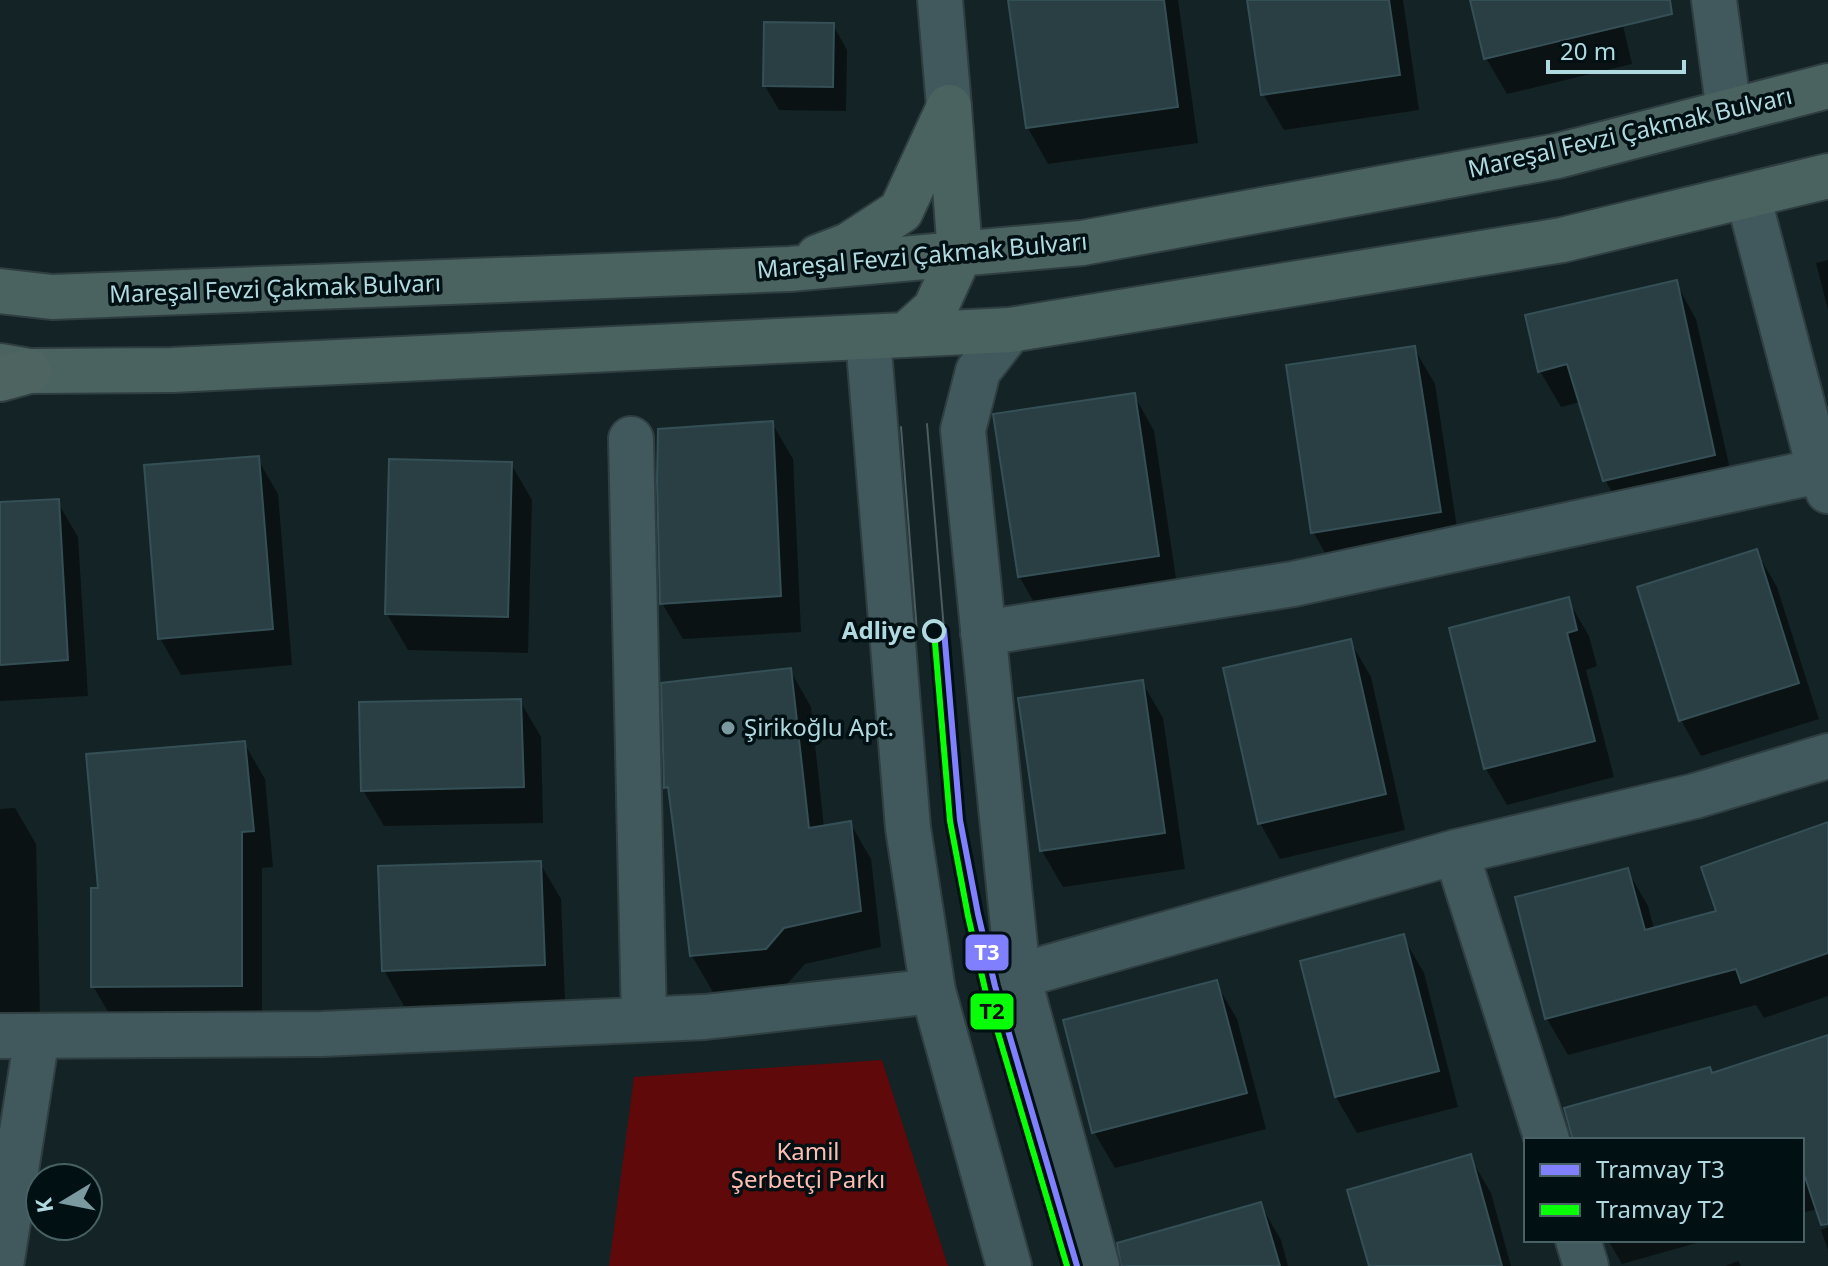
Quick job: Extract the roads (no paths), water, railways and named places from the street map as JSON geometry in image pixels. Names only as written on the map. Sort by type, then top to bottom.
[{"type":"main road","name":"Mareşal Fevzi Çakmak Bulvarı","points":[[0,291],[52,297],[790,269],[1082,243],[1557,156],[1828,86]]},
{"type":"main road","points":[[887,337],[935,309],[960,254],[949,107]]},
{"type":"main road","points":[[790,269],[849,245],[901,211],[949,107]]},
{"type":"main road","points":[[10,372],[187,370],[1010,330],[1562,240],[1828,176]]},
{"type":"street","points":[[940,0],[949,107]]},
{"type":"street","points":[[1714,0],[1729,112]]},
{"type":"street","points":[[983,633],[1293,584],[1826,477],[1748,196]]},
{"type":"street","points":[[1010,330],[978,371],[963,430],[1018,976],[1097,1266]]},
{"type":"street","points":[[887,337],[908,828],[933,991],[1009,1266]]},
{"type":"street","points":[[631,439],[644,1019]]},
{"type":"street","points":[[1018,976],[1456,852],[1695,796],[1828,756]]},
{"type":"street","points":[[1456,852],[1546,1138]]},
{"type":"street","points":[[1,1266],[18,1036],[322,1034],[705,1017],[933,991]]},
{"type":"street","points":[[1579,1242],[1586,1266]]},
{"type":"tram line","points":[[927,424],[944,630]]},
{"type":"tram line","points":[[901,427],[917,632]]},
{"type":"tram line","name":"T3","points":[[944,630],[960,820],[978,914],[995,986],[1077,1266]]},
{"type":"tram line","name":"T2","points":[[934,631],[950,821],[968,916],[985,989],[1067,1266]]},
{"type":"place","name":"Adliye","points":[[934,631]]},
{"type":"place","name":"Şirikoğlu Apt.","points":[[728,728]]},
{"type":"park label","name":"Kamil Şerbetçi Parkı","points":[[808,1166]]}]
